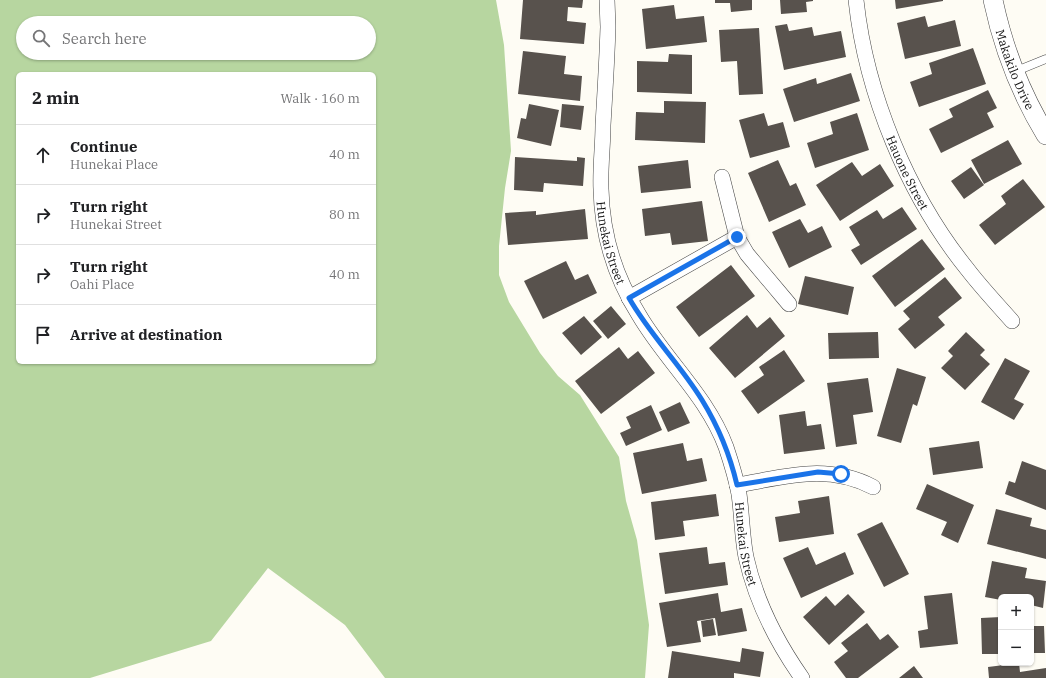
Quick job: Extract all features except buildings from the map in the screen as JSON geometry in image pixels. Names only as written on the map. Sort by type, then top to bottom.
[{"type":"street","name":"Hunekai Street","points":[[607,0],[608,27],[601,188],[602,215],[615,268],[629,298],[655,339],[702,399],[725,445],[737,485],[746,556],[755,590],[767,622],[784,652],[802,678]]},
{"type":"street","name":"Hauone Street","points":[[856,0],[858,24],[874,90],[898,153],[929,213],[967,269],[1012,320]]},
{"type":"street","name":"Makakilo Drive","points":[[993,0],[1014,72],[1037,120],[1046,135]]},
{"type":"street","points":[[722,177],[737,237],[747,254],[789,304]]},
{"type":"street","points":[[629,298],[737,237]]},
{"type":"street","points":[[737,485],[818,472],[852,477],[873,487]]},
{"type":"lane","points":[[1014,72],[1046,59]]},
{"type":"green space","points":[[0,0],[496,0],[504,45],[511,151],[505,188],[499,246],[499,275],[509,302],[540,353],[558,376],[580,395],[619,457],[626,501],[637,540],[649,625],[645,678],[385,678],[345,625],[268,568],[211,641],[90,678],[0,678]]},
{"type":"route","points":[[737,237],[629,298],[655,339],[702,399],[725,445],[737,485],[818,472],[841,474]]}]
